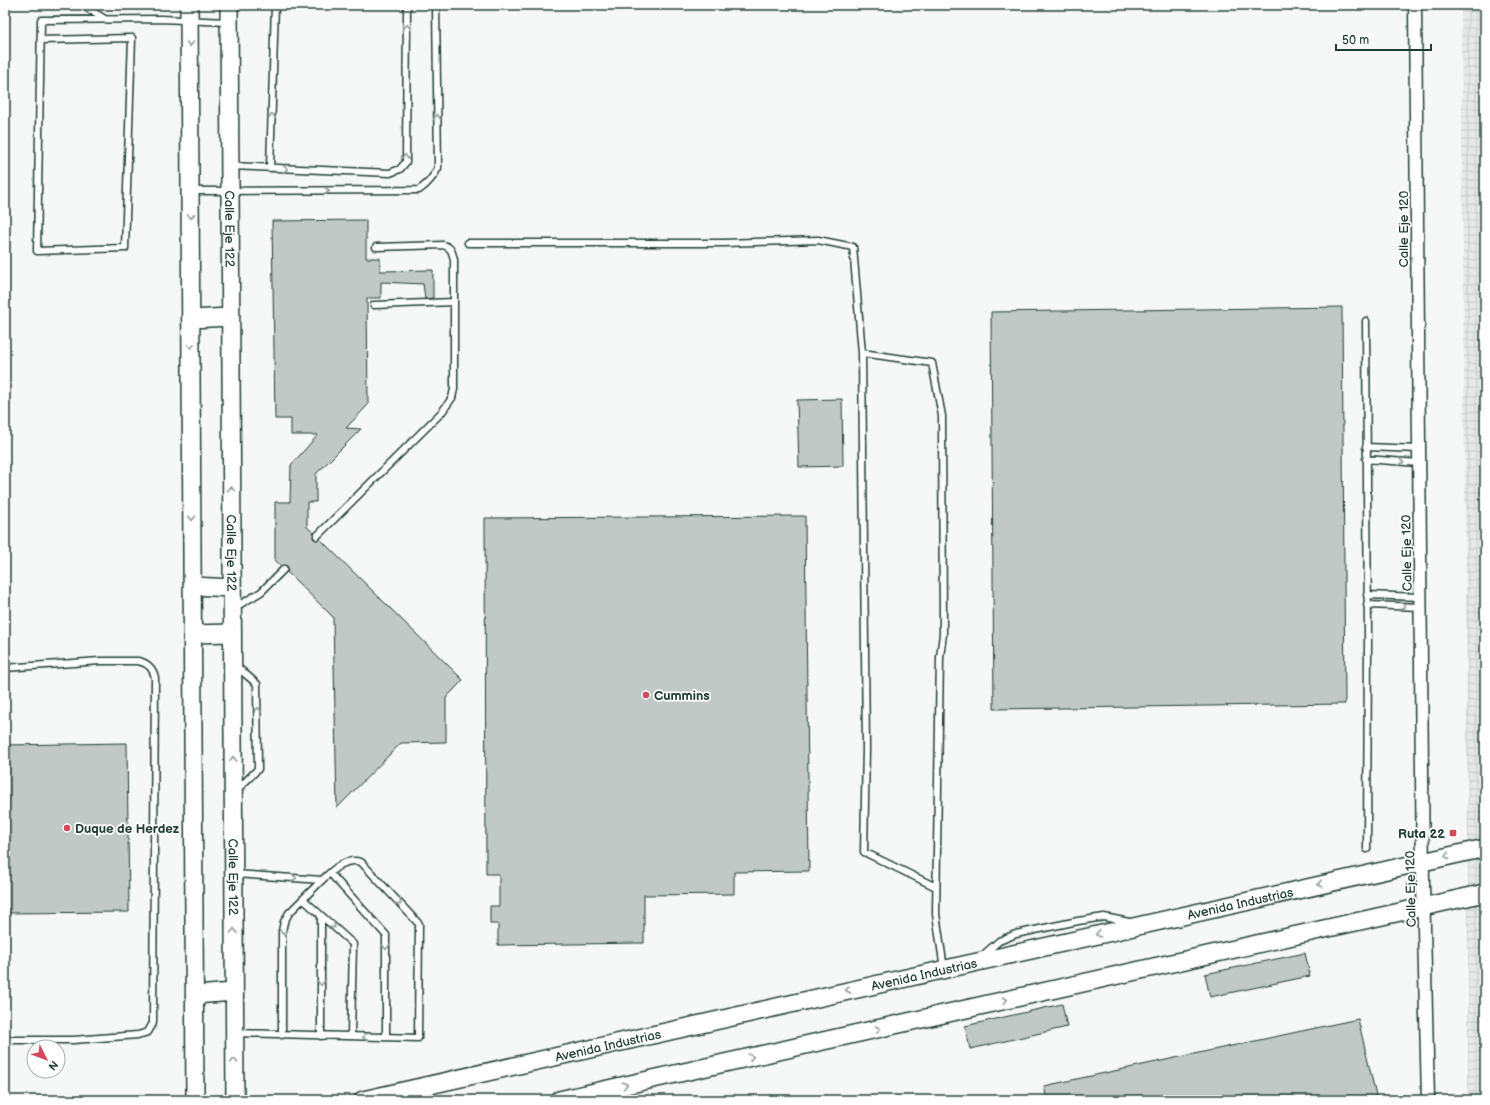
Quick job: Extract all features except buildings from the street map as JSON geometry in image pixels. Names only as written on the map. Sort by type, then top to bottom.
[{"type":"main road","points":[[190,13],[196,1100]]},
{"type":"main road","name":"Calle Eje 122","points":[[229,13],[235,1100]]},
{"type":"main road","points":[[191,320],[230,317]]},
{"type":"main road","points":[[193,586],[232,588]]},
{"type":"main road","points":[[193,634],[232,633]]},
{"type":"main road","name":"Avenida Industrias","points":[[363,1100],[1485,848]]},
{"type":"main road","points":[[559,1100],[1485,893]]},
{"type":"main road","points":[[195,995],[234,992]]},
{"type":"street","name":"Calle Eje 120","points":[[1415,5],[1423,861],[1428,1100]]},
{"type":"lane","points":[[82,5],[105,20]]},
{"type":"lane","points":[[270,168],[275,5]]},
{"type":"lane","points":[[230,166],[390,173],[400,169],[406,162],[407,5]]},
{"type":"lane","points":[[190,191],[419,190],[427,185],[433,179],[438,168],[436,5]]},
{"type":"lane","points":[[41,40],[132,38],[125,248],[37,251],[41,20],[105,20],[190,13],[229,13]]},
{"type":"lane","points":[[468,243],[724,243],[818,240],[852,247],[862,353],[866,748],[864,852],[936,887]]},
{"type":"lane","points":[[317,536],[448,405],[452,398],[454,389],[454,260],[452,251],[448,247],[442,245],[376,247]]},
{"type":"lane","points":[[374,305],[454,302]]},
{"type":"lane","points":[[1366,320],[1367,849]]},
{"type":"lane","points":[[862,353],[932,363],[942,416],[943,634],[940,665],[936,914],[944,969]]},
{"type":"lane","points":[[1366,447],[1419,449]]},
{"type":"lane","points":[[1366,459],[1419,463]]},
{"type":"lane","points":[[232,609],[261,592],[284,569]]},
{"type":"lane","points":[[1367,595],[1421,602]]},
{"type":"lane","points":[[1367,605],[1421,602]]},
{"type":"lane","points":[[5,668],[100,661],[143,662],[152,668],[154,673],[155,718],[153,1023],[148,1032],[138,1035],[73,1040],[5,1040]]},
{"type":"lane","points":[[232,663],[257,684],[258,761],[258,769],[233,794]]},
{"type":"lane","points":[[234,1034],[418,1038],[419,924],[361,862],[354,860],[344,862],[322,880],[289,914],[284,922],[282,931],[282,1035]]},
{"type":"lane","points":[[330,873],[386,935],[386,1037]]},
{"type":"lane","points":[[233,874],[322,880]]},
{"type":"lane","points":[[304,900],[353,944],[351,1036]]},
{"type":"lane","points":[[321,916],[321,1036]]},
{"type":"shaded area","points":[[1461,5],[1485,5],[1485,1100],[1468,1100],[1468,844]]},
{"type":"place","name":"Cummins","points":[[646,695]]},
{"type":"place","name":"Duque de Herdez","points":[[67,828]]},
{"type":"place","name":"Ruta 22","points":[[1453,833]]}]
